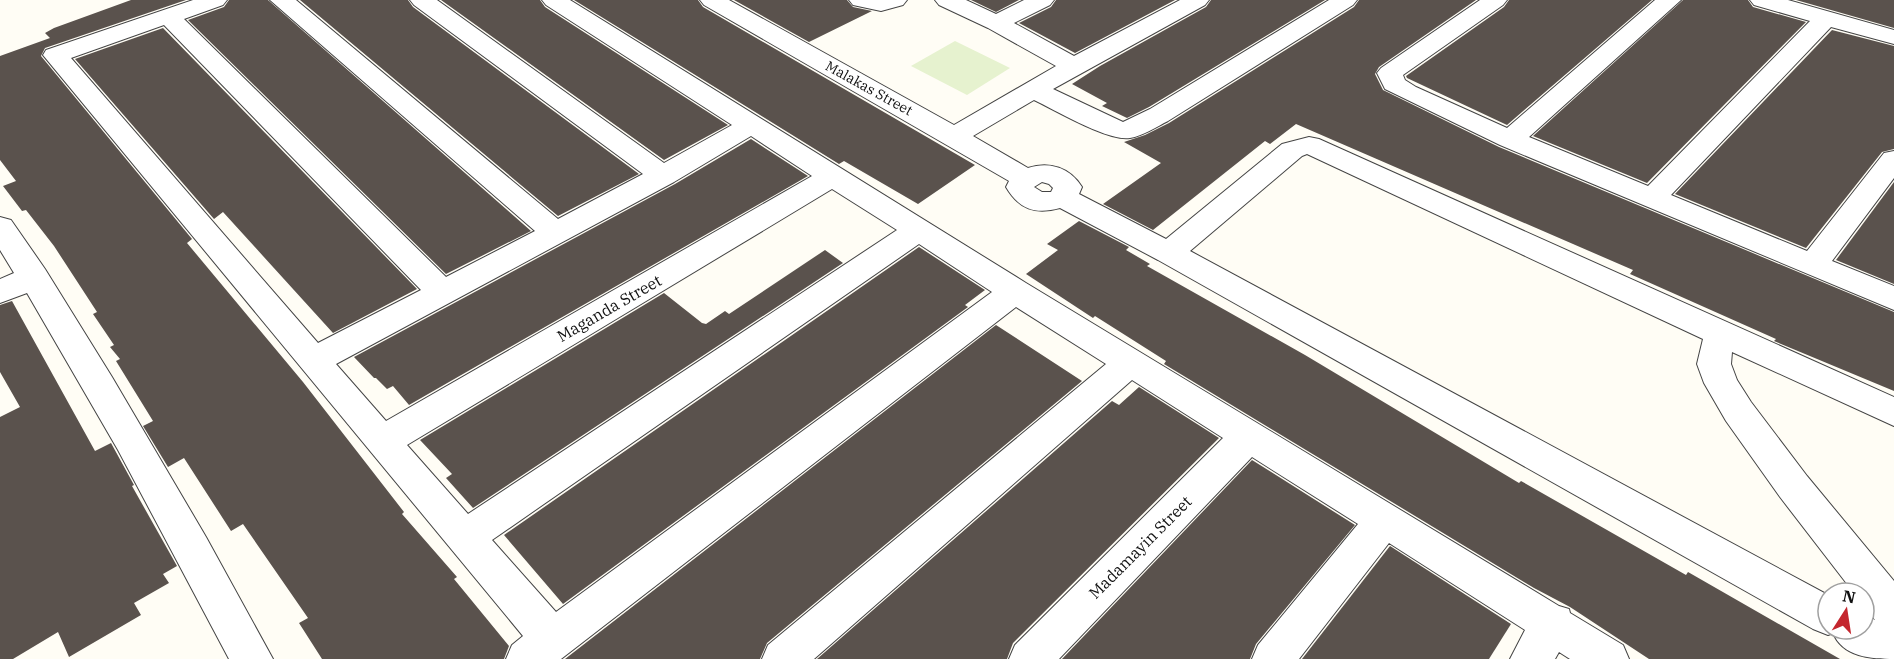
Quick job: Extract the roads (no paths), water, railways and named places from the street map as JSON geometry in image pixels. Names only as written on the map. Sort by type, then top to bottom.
[{"type":"street","points":[[215,0],[55,55],[465,537],[540,649],[1015,291]]},
{"type":"street","points":[[282,0],[554,232]]},
{"type":"street","points":[[422,0],[664,176]]},
{"type":"street","points":[[554,0],[1130,363],[1554,623],[1608,659]]},
{"type":"street","name":"Malakas Street","points":[[712,0],[1025,178],[1020,187],[1024,195],[1036,201],[1051,203],[1063,198],[1169,253]]},
{"type":"street","points":[[861,0],[881,4],[895,0]]},
{"type":"street","points":[[947,0],[996,23],[1074,66]]},
{"type":"street","points":[[996,23],[1042,0]]},
{"type":"street","points":[[954,136],[1032,89],[1197,0]]},
{"type":"street","points":[[1032,89],[1118,130],[1127,131],[1159,115],[1345,0]]},
{"type":"street","points":[[1495,0],[1390,73],[1394,84],[1510,139],[1894,299]]},
{"type":"street","points":[[1510,139],[1669,0]]},
{"type":"street","points":[[1762,0],[1894,37]]},
{"type":"street","points":[[168,16],[442,292]]},
{"type":"street","points":[[1652,198],[1826,18]]},
{"type":"street","points":[[314,361],[554,232],[664,176],[753,124]]},
{"type":"street","points":[[1816,609],[1169,253],[1292,150],[1309,145],[1894,412]]},
{"type":"street","points":[[1813,265],[1894,159]]},
{"type":"street","name":"Maganda Street","points":[[383,441],[835,175]]},
{"type":"street","points":[[0,227],[34,277],[152,478],[252,659]]},
{"type":"street","points":[[465,537],[919,230]]},
{"type":"street","points":[[0,292],[34,277]]},
{"type":"street","points":[[1721,333],[1714,363],[1724,390],[1761,443],[1894,612]]},
{"type":"street","points":[[783,659],[1130,363]]},
{"type":"street","name":"Madamayin Street","points":[[1030,659],[1250,435]]},
{"type":"street","points":[[1273,659],[1385,519]]},
{"type":"street","points":[[1531,659],[1554,623]]},
{"type":"street","points":[[1874,641],[1894,652]]}]
